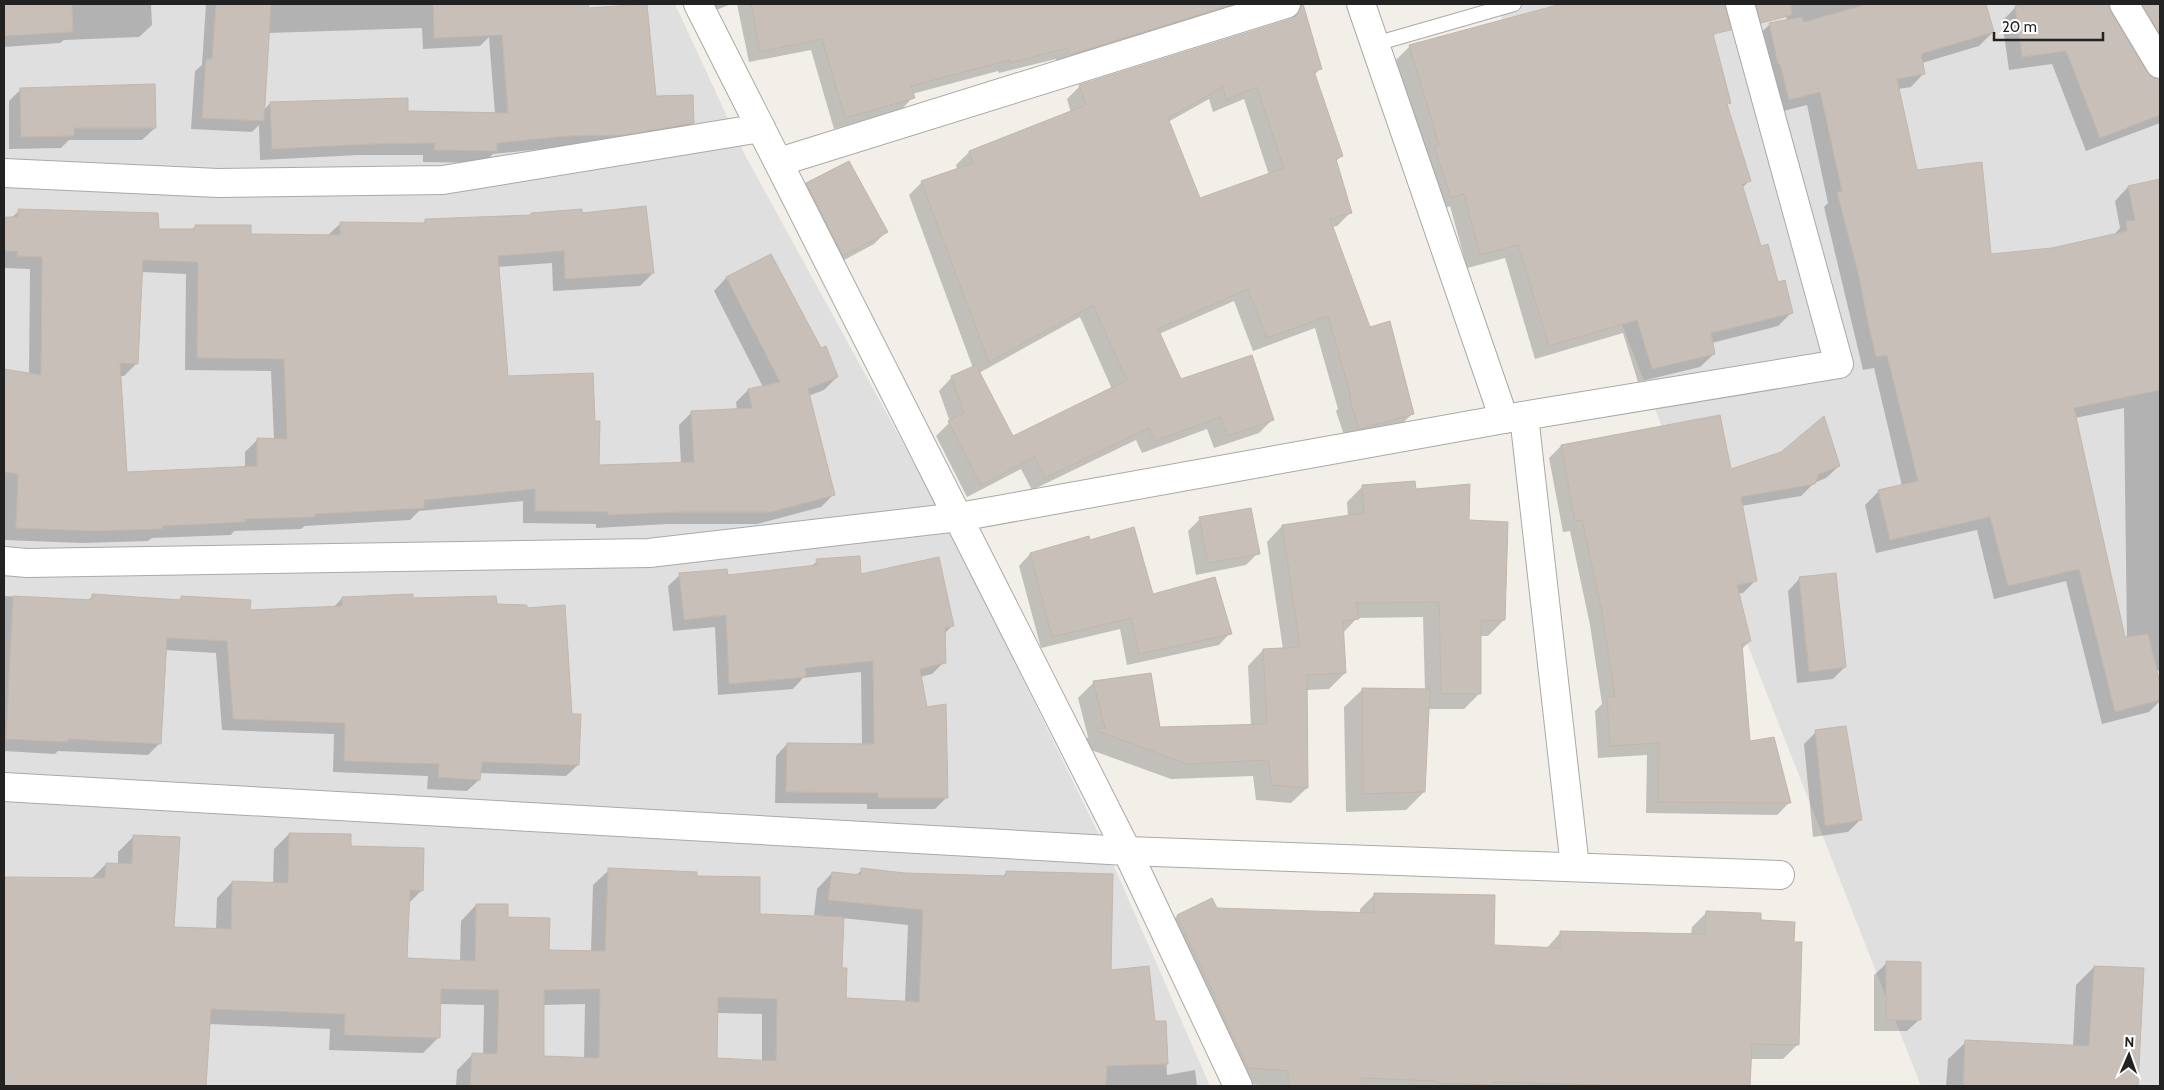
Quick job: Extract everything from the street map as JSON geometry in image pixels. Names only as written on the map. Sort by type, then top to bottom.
[{"type":"street","points":[[698,4],[1127,851],[1238,1086]]},
{"type":"street","points":[[779,162],[1286,4]]},
{"type":"street","points":[[1361,4],[1514,417],[1575,867]]},
{"type":"street","points":[[4,560],[27,563],[649,553],[959,517],[1514,417],[1840,364],[1740,4]]},
{"type":"street","points":[[2124,4],[2160,64]]},
{"type":"street","points":[[4,174],[218,183],[443,180],[761,128]]},
{"type":"street","points":[[4,787],[1127,851],[1780,875]]},
{"type":"lane","points":[[1375,44],[1514,4]]},
{"type":"shaded area","points":[[4,4],[675,4],[745,155],[944,518],[1110,857],[1210,1086],[4,1086]]},
{"type":"shaded area","points":[[1496,4],[2160,4],[2160,1086],[1921,1086]]},
{"type":"building","points":[[4,4],[72,4],[73,32],[4,36]]},
{"type":"building","points":[[216,4],[271,4],[264,121],[202,118],[206,59],[212,59]]},
{"type":"building","points":[[433,4],[588,4],[589,8],[647,4],[656,96],[693,95],[694,123],[624,135],[568,136],[497,143],[497,151],[434,150],[435,143],[272,149],[270,102],[408,98],[408,111],[508,113],[502,35],[434,38]]},
{"type":"building","points":[[751,4],[1234,4],[1069,55],[1067,48],[1010,63],[1010,60],[911,86],[915,98],[845,118],[822,39],[760,52]]},
{"type":"building","points":[[1301,4],[1303,4],[1322,69],[1314,71],[1343,156],[1336,159],[1352,213],[1330,219],[1370,327],[1390,321],[1414,414],[1359,429],[1328,316],[1267,338],[1248,289],[1158,329],[1181,379],[1252,355],[1274,420],[1227,436],[1221,417],[1155,441],[1149,428],[1045,478],[1035,457],[981,485],[948,421],[964,413],[951,376],[976,365],[1013,436],[1127,380],[1093,305],[989,362],[921,181],[973,163],[969,151],[1086,105],[1079,85],[1291,19],[1298,14]],"holes":[[[1223,87],[1226,100],[1257,87],[1284,168],[1200,198],[1168,118]]]},
{"type":"building","points":[[1561,4],[1725,4],[1731,30],[1713,34],[1731,103],[1727,104],[1751,181],[1742,184],[1761,246],[1768,244],[1778,282],[1785,280],[1793,313],[1711,333],[1715,354],[1652,369],[1637,320],[1549,346],[1518,245],[1480,255],[1464,194],[1451,198],[1434,147],[1439,145],[1409,45]]},
{"type":"building","points":[[1756,4],[1791,4],[1792,15],[1761,23]]},
{"type":"building","points":[[1868,4],[1986,4],[1994,32],[1921,54],[1925,74],[1897,79],[1917,170],[1982,162],[1991,254],[2052,248],[2127,231],[2126,221],[2135,220],[2128,186],[2160,179],[2160,390],[2074,408],[2125,637],[2148,634],[2160,683],[2160,700],[2115,712],[2079,569],[2008,586],[1990,517],[1890,540],[1878,490],[1918,481],[1887,355],[1876,357],[1859,277],[1837,192],[1842,191],[1820,92],[1789,100],[1780,64],[1778,64],[1769,23],[1802,17],[1804,22]]},
{"type":"building","points":[[2031,4],[2108,4],[2147,72],[2152,77],[2160,80],[2160,115],[2100,138],[2066,51],[2022,57],[2015,6]]},
{"type":"building","points":[[2142,4],[2160,4],[2160,34]]},
{"type":"building","points":[[155,84],[156,128],[74,128],[74,136],[21,137],[20,88]]},
{"type":"building","points":[[849,161],[888,232],[843,256],[806,183]]},
{"type":"building","points":[[646,206],[654,273],[565,279],[564,251],[498,256],[508,376],[593,373],[595,421],[600,421],[599,465],[694,462],[691,411],[752,408],[748,389],[780,382],[726,277],[771,254],[821,348],[826,346],[838,377],[808,389],[835,495],[771,512],[681,512],[608,515],[608,512],[535,511],[535,489],[424,500],[424,508],[315,514],[315,517],[245,519],[245,522],[162,526],[162,529],[95,531],[16,528],[18,474],[4,472],[4,369],[41,375],[42,257],[17,256],[18,251],[4,251],[4,217],[18,217],[18,209],[158,213],[159,229],[195,229],[195,225],[251,225],[251,234],[340,235],[340,222],[425,223],[425,219],[531,215],[531,213],[582,209],[582,213]],"holes":[[[143,260],[198,262],[197,358],[284,359],[287,439],[257,438],[257,466],[127,472],[120,363],[138,364]]]},
{"type":"building","points":[[1720,415],[1731,469],[1781,452],[1824,416],[1840,466],[1819,474],[1815,484],[1741,497],[1757,581],[1737,585],[1751,641],[1742,644],[1750,741],[1774,737],[1791,803],[1658,802],[1659,743],[1610,746],[1607,697],[1615,697],[1602,612],[1582,520],[1575,521],[1561,445]]},
{"type":"building","points":[[1415,481],[1416,489],[1470,484],[1469,520],[1508,522],[1505,620],[1481,621],[1481,694],[1441,694],[1439,602],[1356,603],[1359,619],[1343,621],[1346,673],[1307,675],[1308,788],[1272,785],[1268,760],[1187,764],[1095,730],[1095,728],[1105,728],[1093,681],[1151,673],[1160,727],[1267,724],[1263,649],[1300,647],[1282,525],[1364,513],[1362,485]]},
{"type":"building","points":[[1251,508],[1260,554],[1208,563],[1199,517]]},
{"type":"building","points":[[1134,527],[1153,594],[1215,577],[1232,634],[1139,654],[1131,618],[1052,637],[1030,553],[1089,536],[1090,540]]},
{"type":"building","points":[[860,556],[861,574],[939,557],[954,626],[945,628],[946,663],[920,669],[927,707],[946,704],[948,798],[878,798],[878,793],[786,792],[787,743],[874,744],[873,661],[805,668],[806,677],[729,684],[726,615],[684,620],[679,573],[727,569],[728,575],[817,565],[816,559]]},
{"type":"building","points":[[1836,573],[1846,667],[1809,672],[1799,577]]},
{"type":"building","points":[[92,594],[181,600],[181,596],[251,600],[250,610],[342,606],[342,597],[413,594],[413,598],[496,596],[497,604],[527,605],[527,608],[565,605],[572,714],[581,714],[579,765],[482,762],[480,780],[438,777],[439,764],[344,761],[345,723],[233,719],[227,641],[167,638],[161,744],[68,739],[68,742],[6,739],[13,596],[92,600]]},
{"type":"building","points":[[1362,688],[1430,689],[1425,792],[1363,794]]},
{"type":"building","points":[[1846,726],[1862,820],[1825,826],[1815,730]]},
{"type":"building","points":[[289,833],[351,834],[351,846],[424,848],[423,891],[410,890],[407,958],[475,961],[476,904],[508,904],[508,917],[550,918],[549,950],[605,951],[608,868],[697,872],[697,876],[760,877],[760,914],[844,917],[842,968],[847,968],[846,998],[919,1002],[923,910],[828,900],[832,872],[861,875],[861,868],[904,873],[1006,876],[1006,871],[1113,874],[1111,970],[1149,966],[1155,1021],[1166,1021],[1168,1064],[1107,1066],[1106,1086],[470,1086],[472,1053],[497,1054],[499,990],[441,989],[440,1038],[344,1035],[345,1014],[211,1009],[206,1086],[4,1086],[4,877],[105,878],[106,863],[132,864],[133,835],[180,837],[174,927],[231,929],[232,881],[288,883]],"holes":[[[600,989],[599,1058],[544,1056],[544,990]],[[718,997],[777,999],[776,1061],[717,1058]]]},
{"type":"building","points":[[1374,893],[1495,895],[1494,945],[1560,948],[1560,931],[1705,934],[1706,911],[1761,913],[1761,920],[1795,922],[1794,942],[1802,942],[1799,1045],[1752,1044],[1750,1086],[1602,1086],[1493,1082],[1493,1085],[1362,1078],[1362,1086],[1288,1086],[1288,1071],[1248,1068],[1177,915],[1212,898],[1217,908],[1374,913]]},
{"type":"building","points":[[1886,961],[1921,962],[1921,1020],[1886,1020]]},
{"type":"building","points":[[2094,966],[2144,968],[2138,1086],[1963,1086],[1965,1040],[2089,1046]]}]
